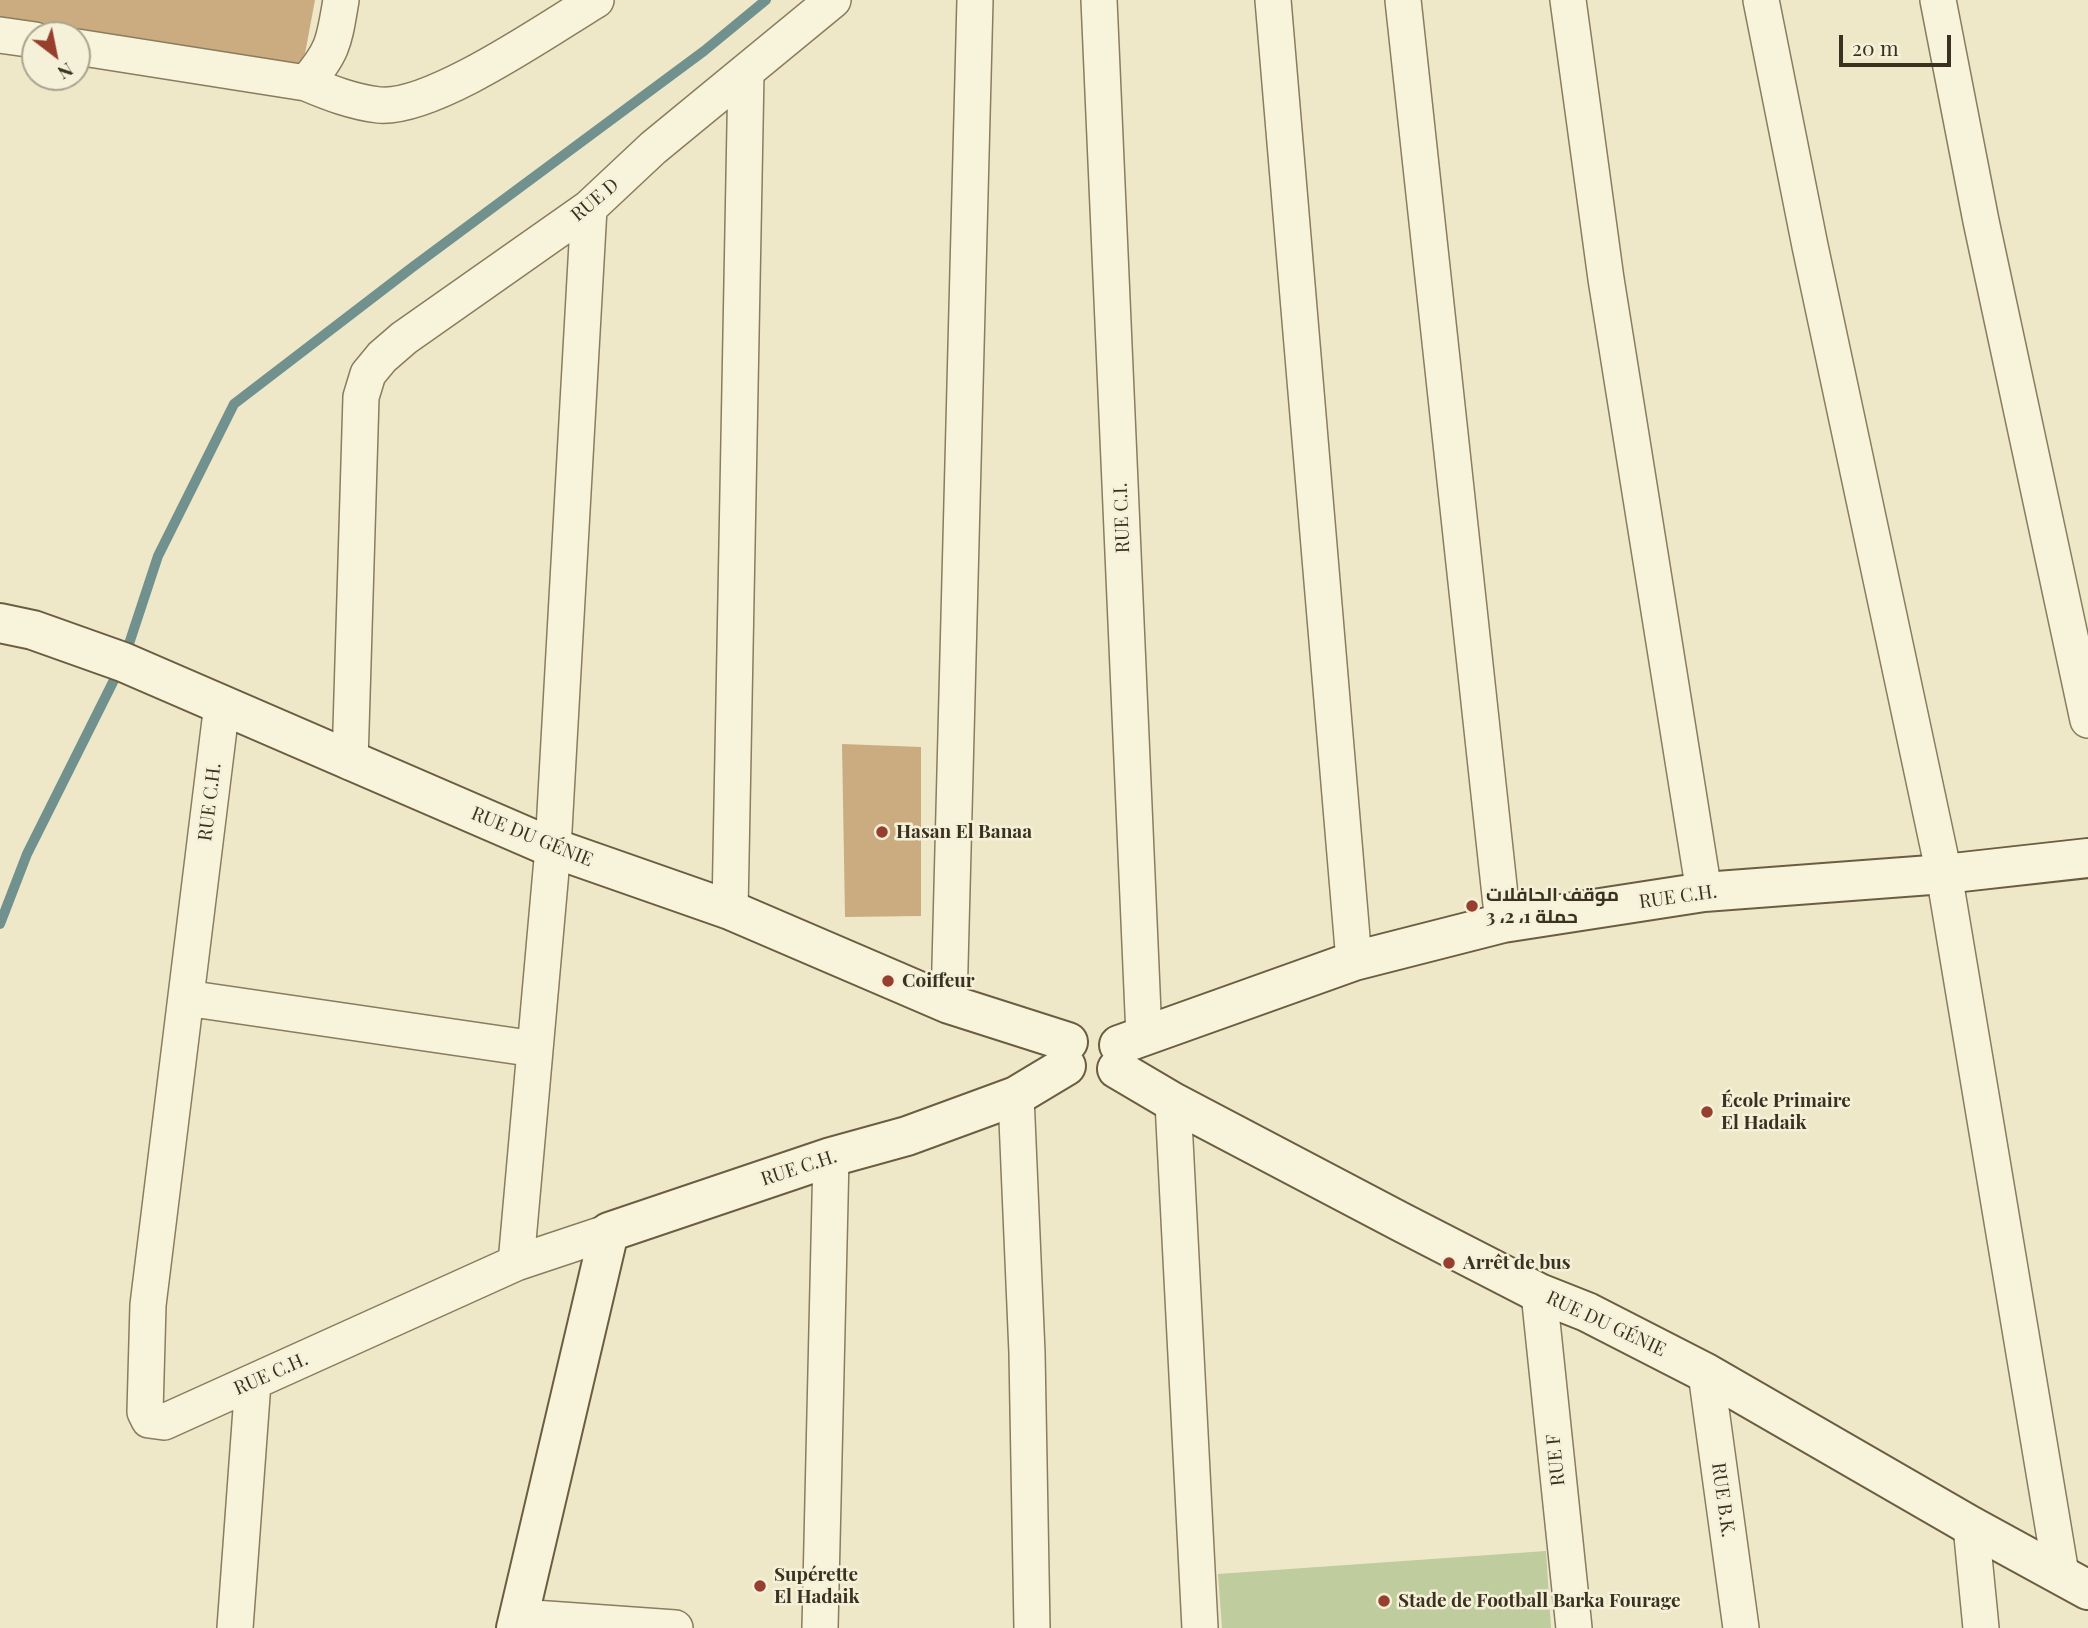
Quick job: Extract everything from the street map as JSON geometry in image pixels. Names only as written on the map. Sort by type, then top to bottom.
[{"type":"street","points":[[306,83],[327,59],[334,42],[341,0]]},
{"type":"street","points":[[91,49],[306,83],[339,97],[381,105],[421,98],[460,81],[596,0]]},
{"type":"street","name":"RUE D","points":[[350,762],[361,397],[368,374],[382,357],[404,338],[589,208],[653,149],[833,0]]},
{"type":"street","points":[[949,1004],[975,0]]},
{"type":"street","name":"RUE C.I.","points":[[1099,0],[1127,1050]]},
{"type":"street","points":[[1273,0],[1354,961]]},
{"type":"street","points":[[1404,0],[1503,923]]},
{"type":"street","points":[[1568,0],[1606,279],[1704,892]]},
{"type":"street","points":[[1761,0],[1810,246],[1944,874],[2075,1582]]},
{"type":"street","points":[[1938,0],[1984,235],[2088,720]]},
{"type":"street","points":[[0,34],[21,38]]},
{"type":"street","points":[[730,910],[747,73]]},
{"type":"street","points":[[516,1263],[553,848],[589,208]]},
{"type":"street","name":"RUE DU GÉNIE","points":[[0,623],[33,630],[123,662],[553,848],[730,910],[1067,1054],[1073,1076],[1084,1083],[1097,1084],[1109,1079],[1127,1050],[1173,1102],[1539,1293],[1587,1312],[1706,1373],[1970,1526],[2075,1582]]},
{"type":"street","name":"RUE C.H.","points":[[222,704],[148,1306],[145,1412],[149,1420],[164,1422],[516,1263],[831,1157],[907,1136],[1016,1096],[1067,1054]]},
{"type":"street","name":"RUE C.H.","points":[[1127,1050],[1354,961],[1503,923],[1704,892],[1944,874],[2088,858]]},
{"type":"street","points":[[186,998],[535,1049]]},
{"type":"street","points":[[1016,1096],[1027,1353],[1032,1628]]},
{"type":"street","points":[[1173,1102],[1200,1628]]},
{"type":"street","points":[[820,1628],[831,1157]]},
{"type":"street","points":[[609,1232],[518,1622],[675,1628]]},
{"type":"street","name":"RUE F","points":[[1539,1293],[1574,1628]]},
{"type":"street","name":"RUE B.K.","points":[[1706,1373],[1741,1628]]},
{"type":"street","points":[[235,1628],[253,1382]]},
{"type":"street","points":[[1970,1526],[1981,1628]]},
{"type":"green space","name":"Stade de Football Barka Fourage","points":[[1546,1551],[1551,1628],[1222,1628],[1218,1574]]},
{"type":"building","points":[[0,0],[315,0],[301,75],[91,38],[91,21],[21,21],[21,29],[0,26]]},
{"type":"building","name":"Hasan El Banaa","points":[[842,744],[921,747],[921,916],[845,917]]},
{"type":"waterway","points":[[0,924],[27,854],[123,662],[158,556],[234,404],[414,266],[704,51],[766,0]]},
{"type":"place","name":"Hasan El Banaa","points":[[882,832]]},
{"type":"place","name":"موقف الحافلات حملة 1، 2، 3","points":[[1472,906]]},
{"type":"place","name":"Coiffeur","points":[[888,981]]},
{"type":"place","name":"École Primaire El Hadaik","points":[[1707,1112]]},
{"type":"place","name":"Arrêt de bus","points":[[1449,1263]]},
{"type":"place","name":"Supérette El Hadaik","points":[[760,1586]]},
{"type":"place","name":"Stade de Football Barka Fourage","points":[[1384,1601]]}]
